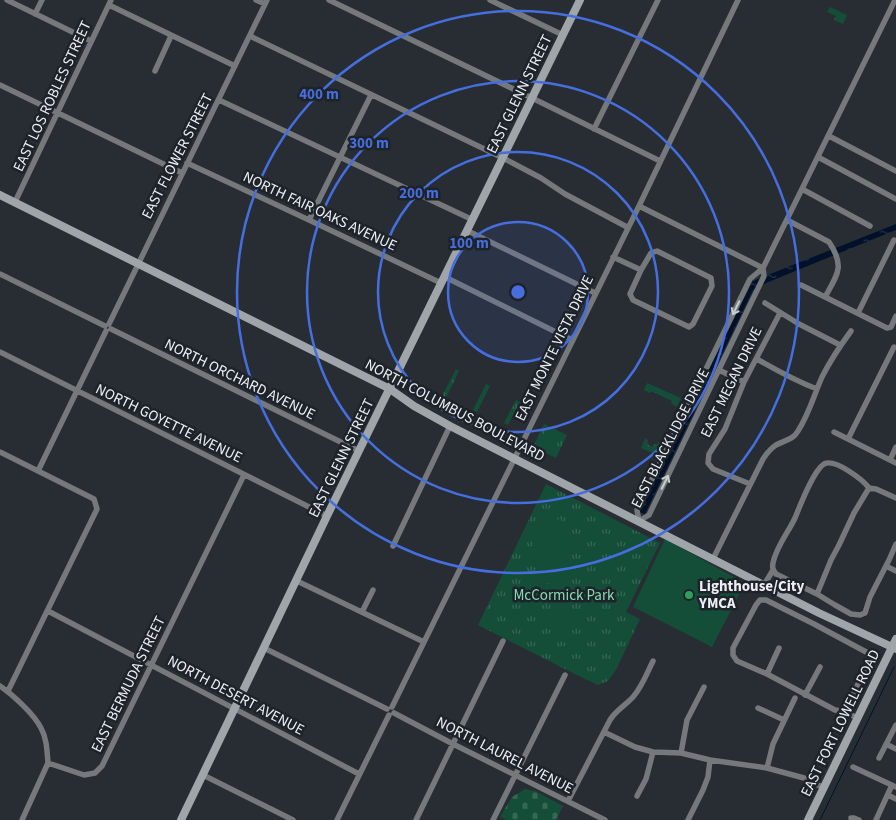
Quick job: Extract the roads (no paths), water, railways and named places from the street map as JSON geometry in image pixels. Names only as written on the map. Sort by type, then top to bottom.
[{"type":"street","points":[[7,0],[91,41]]},
{"type":"street","points":[[35,14],[42,0]]},
{"type":"street","points":[[256,0],[266,2]]},
{"type":"street","points":[[329,0],[660,161]]},
{"type":"street","points":[[490,0],[563,34]]},
{"type":"street","name":"EAST GLENN STREET","points":[[181,820],[327,516],[580,0]]},
{"type":"street","points":[[594,129],[658,0]]},
{"type":"street","name":"EAST MONTE VISTA DRIVE","points":[[337,820],[639,206],[738,0]]},
{"type":"street","name":"EAST BLACKLIDGE DRIVE","points":[[762,268],[764,276],[649,515],[639,521],[637,510],[750,279],[762,268],[787,220],[895,0]]},
{"type":"street","name":"EAST FLOWER STREET","points":[[38,471],[266,2]]},
{"type":"street","points":[[110,3],[172,36],[235,66]]},
{"type":"street","name":"EAST LOS ROBLES STREET","points":[[15,202],[110,3]]},
{"type":"street","points":[[155,71],[172,36]]},
{"type":"street","points":[[250,36],[503,158],[627,227]]},
{"type":"street","points":[[0,85],[182,173]]},
{"type":"street","points":[[309,220],[371,95]]},
{"type":"street","points":[[219,100],[473,220]]},
{"type":"street","points":[[828,136],[896,171]]},
{"type":"street","points":[[818,157],[896,199]]},
{"type":"street","name":"NORTH FAIR OAKS AVENUE","points":[[187,163],[572,340]]},
{"type":"street","points":[[802,189],[870,226]]},
{"type":"street","name":"NORTH COLUMBUS BOULEVARD","points":[[0,195],[390,389],[414,406],[450,426],[764,585],[894,648]]},
{"type":"street","points":[[639,206],[762,268]]},
{"type":"street","points":[[787,220],[829,242],[832,246],[839,266],[838,274],[825,296]]},
{"type":"street","points":[[468,231],[595,293]]},
{"type":"street","points":[[858,314],[894,240]]},
{"type":"street","points":[[657,251],[711,278],[712,286],[693,324],[689,327],[633,300],[630,294],[641,270],[651,253],[657,251]]},
{"type":"street","points":[[613,256],[641,270]]},
{"type":"street","name":"NORTH ORCHARD AVENUE","points":[[0,274],[359,451]]},
{"type":"street","points":[[801,285],[887,328],[891,327],[896,316]]},
{"type":"street","points":[[765,303],[799,324],[840,345]]},
{"type":"street","name":"EAST MEGAN DRIVE","points":[[750,484],[713,469],[708,463],[709,454],[725,428],[744,382],[780,313]]},
{"type":"street","points":[[713,559],[759,466],[769,450],[793,438],[798,432],[822,378],[840,345],[851,331]]},
{"type":"street","points":[[848,439],[894,346]]},
{"type":"street","name":"NORTH GOYETTE AVENUE","points":[[0,352],[327,516]]},
{"type":"street","points":[[757,358],[780,372],[817,390]]},
{"type":"street","points":[[889,358],[896,361]]},
{"type":"street","points":[[719,370],[744,382]]},
{"type":"street","points":[[393,546],[450,426]]},
{"type":"street","points":[[834,432],[893,462],[896,447]]},
{"type":"street","points":[[0,452],[94,499],[97,509],[8,691]]},
{"type":"street","points":[[764,585],[773,570],[773,563],[779,547],[807,489],[822,466],[827,463],[833,463],[851,472],[869,488],[896,498]]},
{"type":"street","name":"EAST BERMUDA STREET","points":[[48,763],[84,774],[94,773],[102,766],[244,475]]},
{"type":"street","points":[[817,594],[854,513],[869,488]]},
{"type":"street","points":[[773,570],[776,574],[817,594],[835,606],[860,616],[865,613],[896,544]]},
{"type":"street","points":[[886,566],[896,571]]},
{"type":"street","points":[[297,580],[424,642]]},
{"type":"street","points":[[362,612],[373,590]]},
{"type":"street","points":[[820,613],[814,624],[766,600],[760,600],[733,648],[733,655],[737,660],[805,695],[835,710],[858,718]]},
{"type":"street","name":"NORTH DESERT AVENUE","points":[[48,611],[359,774]]},
{"type":"street","name":"EAST FORT LOWELL ROAD","points":[[814,624],[868,653],[868,663],[851,699],[842,711]]},
{"type":"street","name":"EAST FORT LOWELL ROAD","points":[[808,820],[894,648],[896,639]]},
{"type":"street","points":[[416,820],[502,641]]},
{"type":"street","name":"NORTH LAUREL AVENUE","points":[[264,648],[605,820]]},
{"type":"street","points":[[767,674],[779,648]]},
{"type":"street","points":[[568,801],[614,714],[638,691],[654,661]]},
{"type":"street","points":[[805,695],[820,667]]},
{"type":"street","points":[[493,820],[565,675]]},
{"type":"street","points":[[0,686],[8,691],[32,715],[42,729],[47,746],[48,763],[22,820]]},
{"type":"street","points":[[681,753],[687,720],[704,687]]},
{"type":"street","points":[[767,768],[772,744],[795,698]]},
{"type":"street","points":[[758,708],[784,720]]},
{"type":"street","points":[[879,758],[886,744],[894,736],[896,725]]},
{"type":"street","points":[[604,732],[635,747],[653,752],[681,753],[710,760],[767,768],[804,778],[824,788]]},
{"type":"street","points":[[886,744],[896,749]]},
{"type":"street","points":[[637,796],[646,779],[653,752]]},
{"type":"street","points":[[688,820],[708,777],[710,760]]},
{"type":"street","points":[[853,767],[894,786],[876,820]]},
{"type":"street","points":[[203,775],[293,820]]},
{"type":"street","points":[[888,795],[896,799]]},
{"type":"street","points":[[850,818],[859,820]]},
{"type":"water","points":[[896,224],[896,230],[753,290],[645,514],[639,512],[752,282]]},
{"type":"waterway","points":[[820,820],[894,667]]},
{"type":"place","name":"Lighthouse/City YMCA","points":[[689,595]]},
{"type":"park label","name":"McCormick Park","points":[[564,595]]}]
